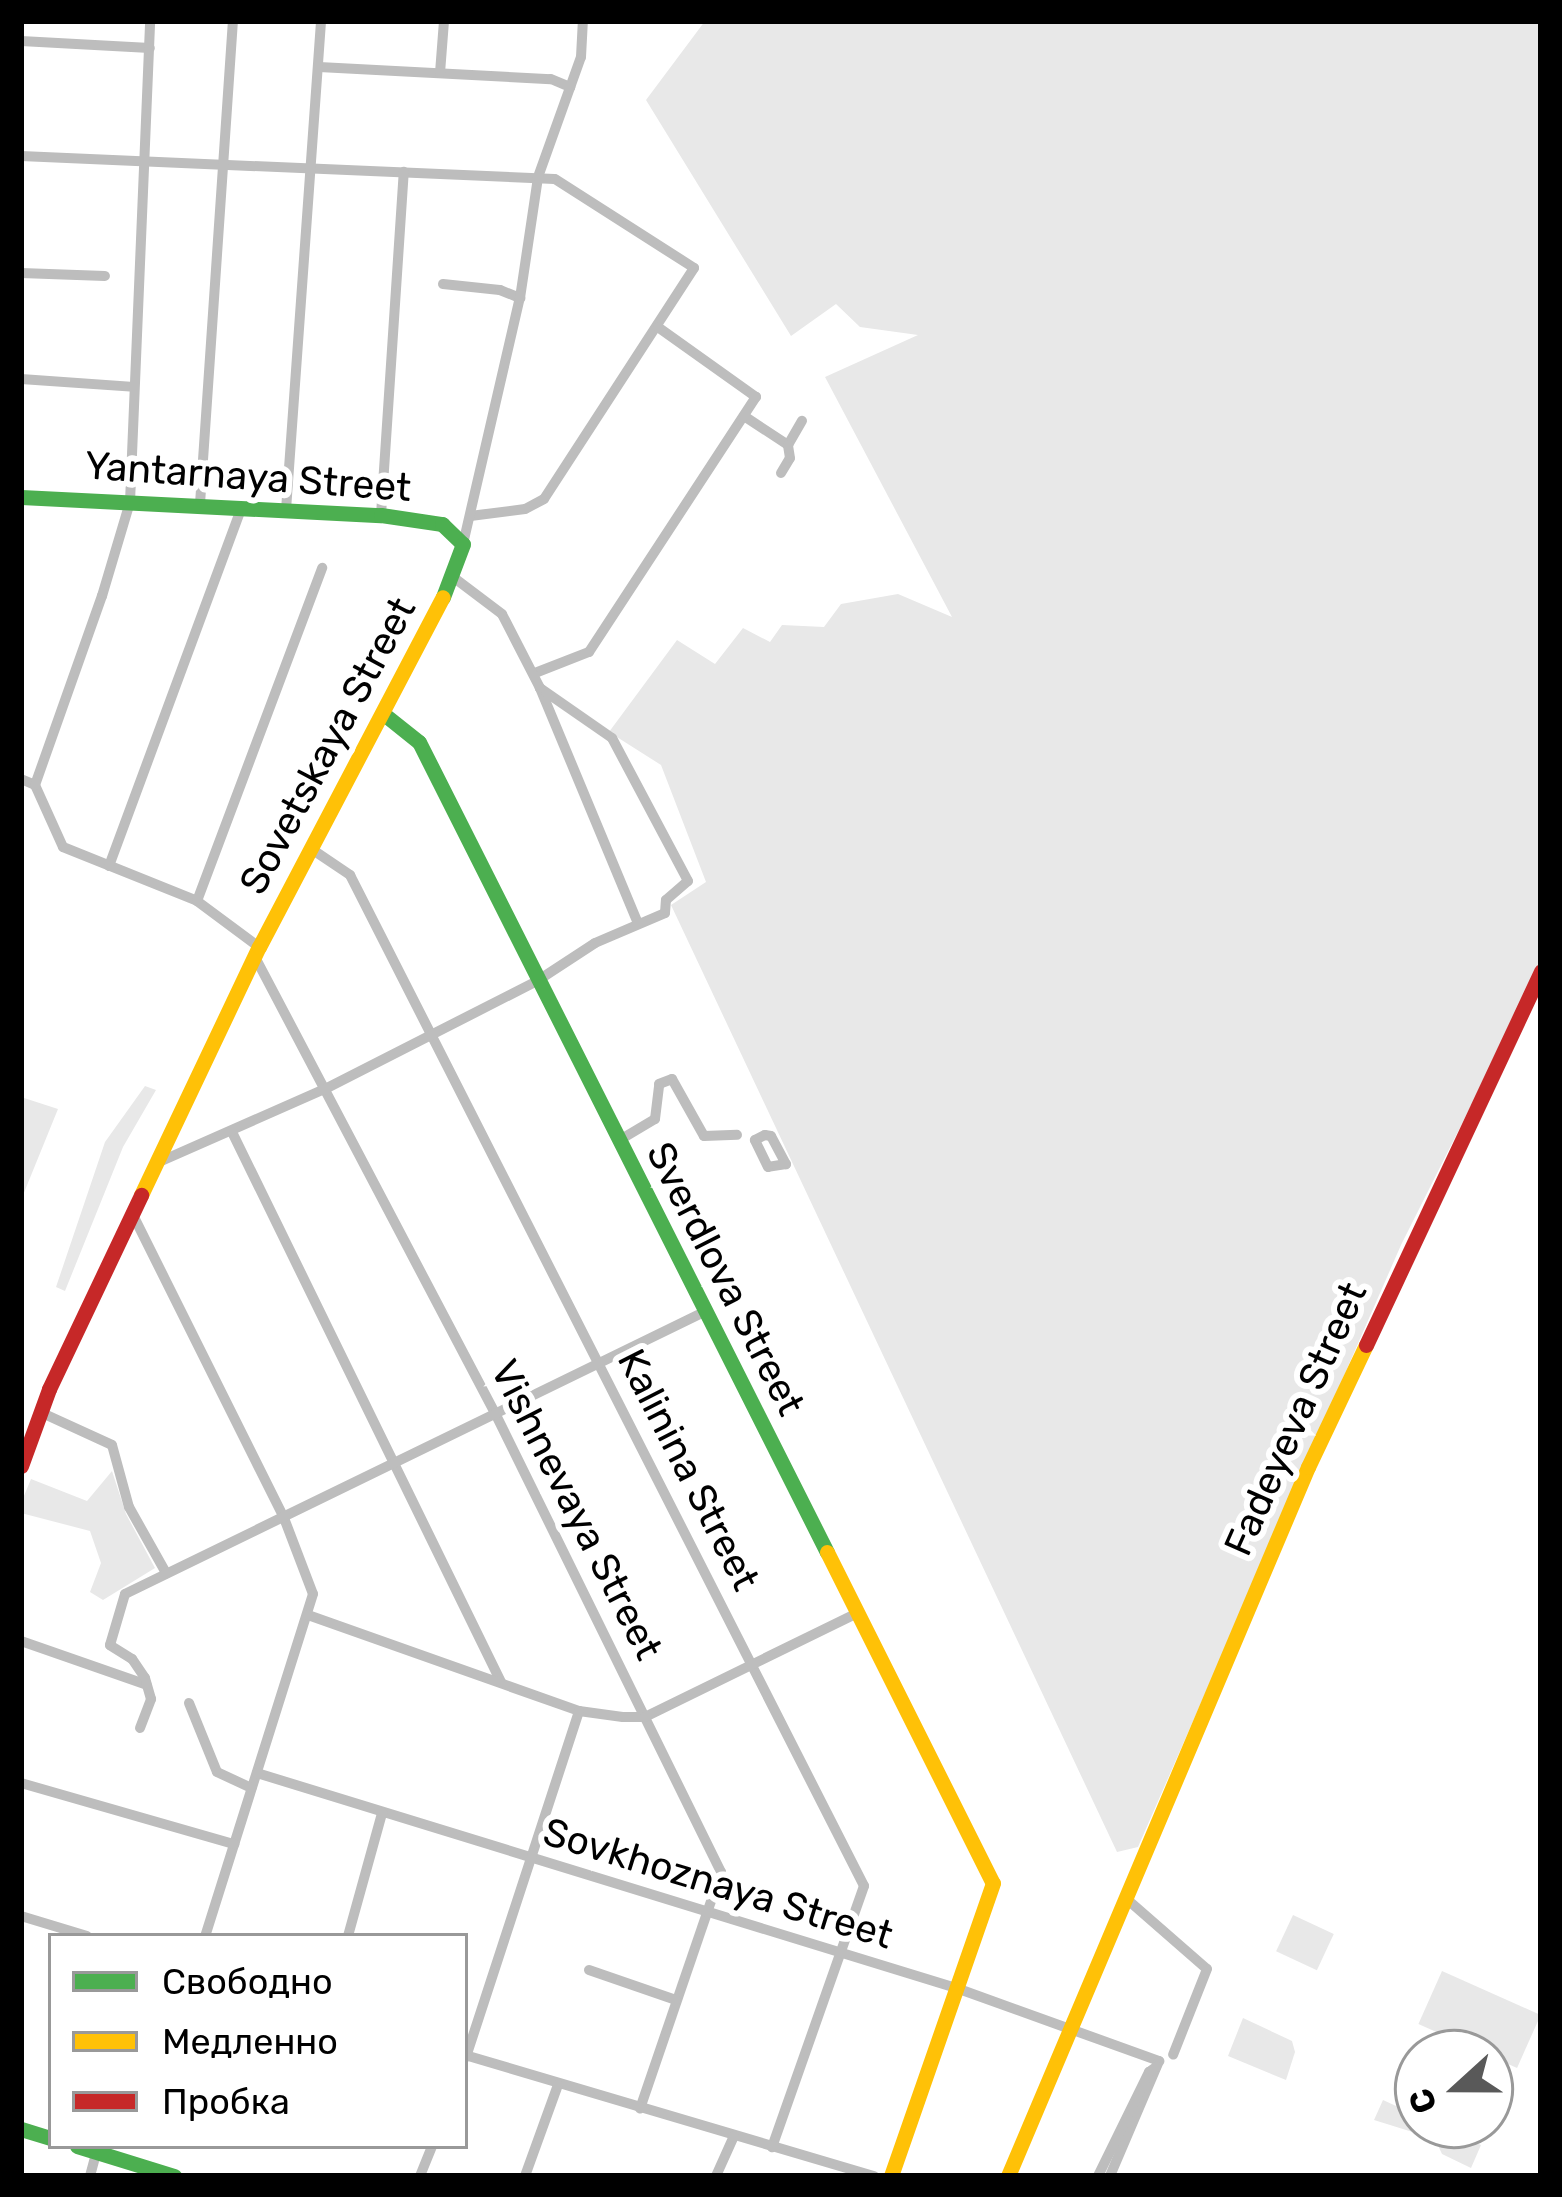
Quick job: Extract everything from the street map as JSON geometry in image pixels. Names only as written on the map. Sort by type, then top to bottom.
[{"type":"street","points":[[35,785],[130,502],[151,21]]},
{"type":"street","points":[[200,504],[227,166],[232,21]]},
{"type":"street","points":[[286,510],[321,21]]},
{"type":"street","points":[[440,73],[444,21]]},
{"type":"street","name":"Sovetskaya Street","points":[[21,1466],[40,1412],[257,952],[385,715],[453,577],[520,298],[538,177],[581,57],[583,21]]},
{"type":"street","points":[[21,41],[150,48]]},
{"type":"street","points":[[319,67],[551,79],[570,87]]},
{"type":"street","points":[[21,156],[555,179],[694,268],[544,500],[525,509],[470,517]]},
{"type":"street","points":[[381,514],[404,172]]},
{"type":"street","points":[[21,273],[105,276]]},
{"type":"street","points":[[443,284],[500,290],[520,298]]},
{"type":"street","points":[[535,673],[589,652],[756,397],[658,327]]},
{"type":"street","points":[[21,379],[134,387]]},
{"type":"street","points":[[744,416],[788,445]]},
{"type":"street","points":[[781,472],[790,458],[788,445],[802,422]]},
{"type":"street","name":"Yantarnaya Street","points":[[21,497],[381,514],[442,524],[463,544]]},
{"type":"street","points":[[109,866],[242,507]]},
{"type":"street","points":[[197,901],[322,568]]},
{"type":"street","points":[[453,577],[502,614],[535,673],[637,921]]},
{"type":"street","points":[[159,1162],[327,1088],[537,981],[637,921],[665,914],[666,900],[688,881],[642,785],[612,738],[540,688]]},
{"type":"street","name":"Sverdlova Street","points":[[385,715],[419,742],[994,1883],[958,1989]]},
{"type":"street","points":[[21,778],[35,785],[63,847],[197,901],[257,952]]},
{"type":"street","name":"Kalinina Street","points":[[313,850],[350,874],[864,1886],[772,2147]]},
{"type":"street","name":"Vishnevaya Street","points":[[257,952],[496,1415],[721,1872],[640,2109]]},
{"type":"street","name":"Fadeyeva Street","points":[[1071,2030],[1308,1467],[1541,971]]},
{"type":"street","points":[[618,1141],[655,1119],[659,1084],[672,1078],[704,1136],[737,1135]]},
{"type":"street","points":[[232,1132],[501,1682]]},
{"type":"street","points":[[133,1216],[284,1518],[313,1594],[207,1933]]},
{"type":"street","points":[[140,1728],[151,1699],[147,1685],[132,1660],[110,1645],[124,1594],[704,1312]]},
{"type":"street","points":[[40,1412],[112,1445],[128,1508],[166,1573]]},
{"type":"street","points":[[308,1615],[579,1711],[645,1717],[857,1613]]},
{"type":"street","points":[[21,1641],[147,1685]]},
{"type":"street","points":[[189,1703],[217,1772],[252,1788]]},
{"type":"street","points":[[468,2051],[579,1711]]},
{"type":"street","name":"Sovkhoznaya Street","points":[[257,1773],[958,1989],[1158,2064]]},
{"type":"street","points":[[21,1783],[234,1844]]},
{"type":"street","points":[[349,1933],[382,1813]]},
{"type":"street","points":[[1129,1900],[1207,1969],[1173,2055]]},
{"type":"street","points":[[21,1916],[77,1933]]},
{"type":"street","points":[[589,1970],[676,2000]]},
{"type":"street","points":[[891,2176],[958,1989]]},
{"type":"street","points":[[1008,2176],[1071,2030]]},
{"type":"street","points":[[468,2058],[874,2176]]},
{"type":"street","points":[[1098,2176],[1149,2072],[1158,2064]]},
{"type":"street","points":[[1109,2176],[1158,2064]]},
{"type":"street","points":[[525,2176],[558,2085]]},
{"type":"street","points":[[716,2176],[734,2136]]},
{"type":"street","points":[[90,2176],[97,2149],[174,2176]]},
{"type":"shaded area","points":[[705,21],[1541,21],[1541,966],[1401,1245],[1138,1847],[1117,1852],[671,905],[706,882],[661,765],[609,732],[677,640],[715,664],[743,628],[770,642],[782,625],[824,627],[841,604],[898,594],[952,617],[825,377],[918,335],[860,327],[836,304],[791,336],[646,100]]},
{"type":"shaded area","points":[[145,1086],[156,1090],[123,1147],[65,1291],[56,1287],[105,1142]]},
{"type":"shaded area","points":[[21,1097],[58,1109],[21,1200]]},
{"type":"shaded area","points":[[112,1471],[126,1514],[155,1568],[103,1600],[90,1592],[101,1563],[90,1531],[21,1513],[21,1503],[31,1479],[87,1501]]},
{"type":"shaded area","points":[[1293,1915],[1334,1934],[1317,1970],[1276,1951]]},
{"type":"shaded area","points":[[1442,1971],[1541,2015],[1517,2068],[1514,2029],[1430,2029],[1418,2024]]},
{"type":"shaded area","points":[[1243,2018],[1292,2041],[1295,2052],[1286,2080],[1228,2056]]},
{"type":"shaded area","points":[[1383,2100],[1394,2105],[1394,2126],[1374,2120]]},
{"type":"shaded area","points":[[1440,2149],[1479,2149],[1471,2168]]},
{"type":"traffic: fast","points":[[21,497],[381,515],[442,524],[463,544],[443,597]]},
{"type":"traffic: fast","points":[[385,715],[419,742],[827,1552]]},
{"type":"traffic: fast","points":[[21,2129],[48,2137]]},
{"type":"traffic: fast","points":[[87,2149],[174,2176]]},
{"type":"traffic: slow","points":[[141,1195],[259,947],[443,597]]},
{"type":"traffic: slow","points":[[1008,2176],[1308,1467],[1366,1345]]},
{"type":"traffic: slow","points":[[827,1552],[993,1883],[891,2176]]},
{"type":"traffic: jam","points":[[1366,1345],[1541,971]]},
{"type":"traffic: jam","points":[[21,1466],[49,1389],[141,1195]]}]
